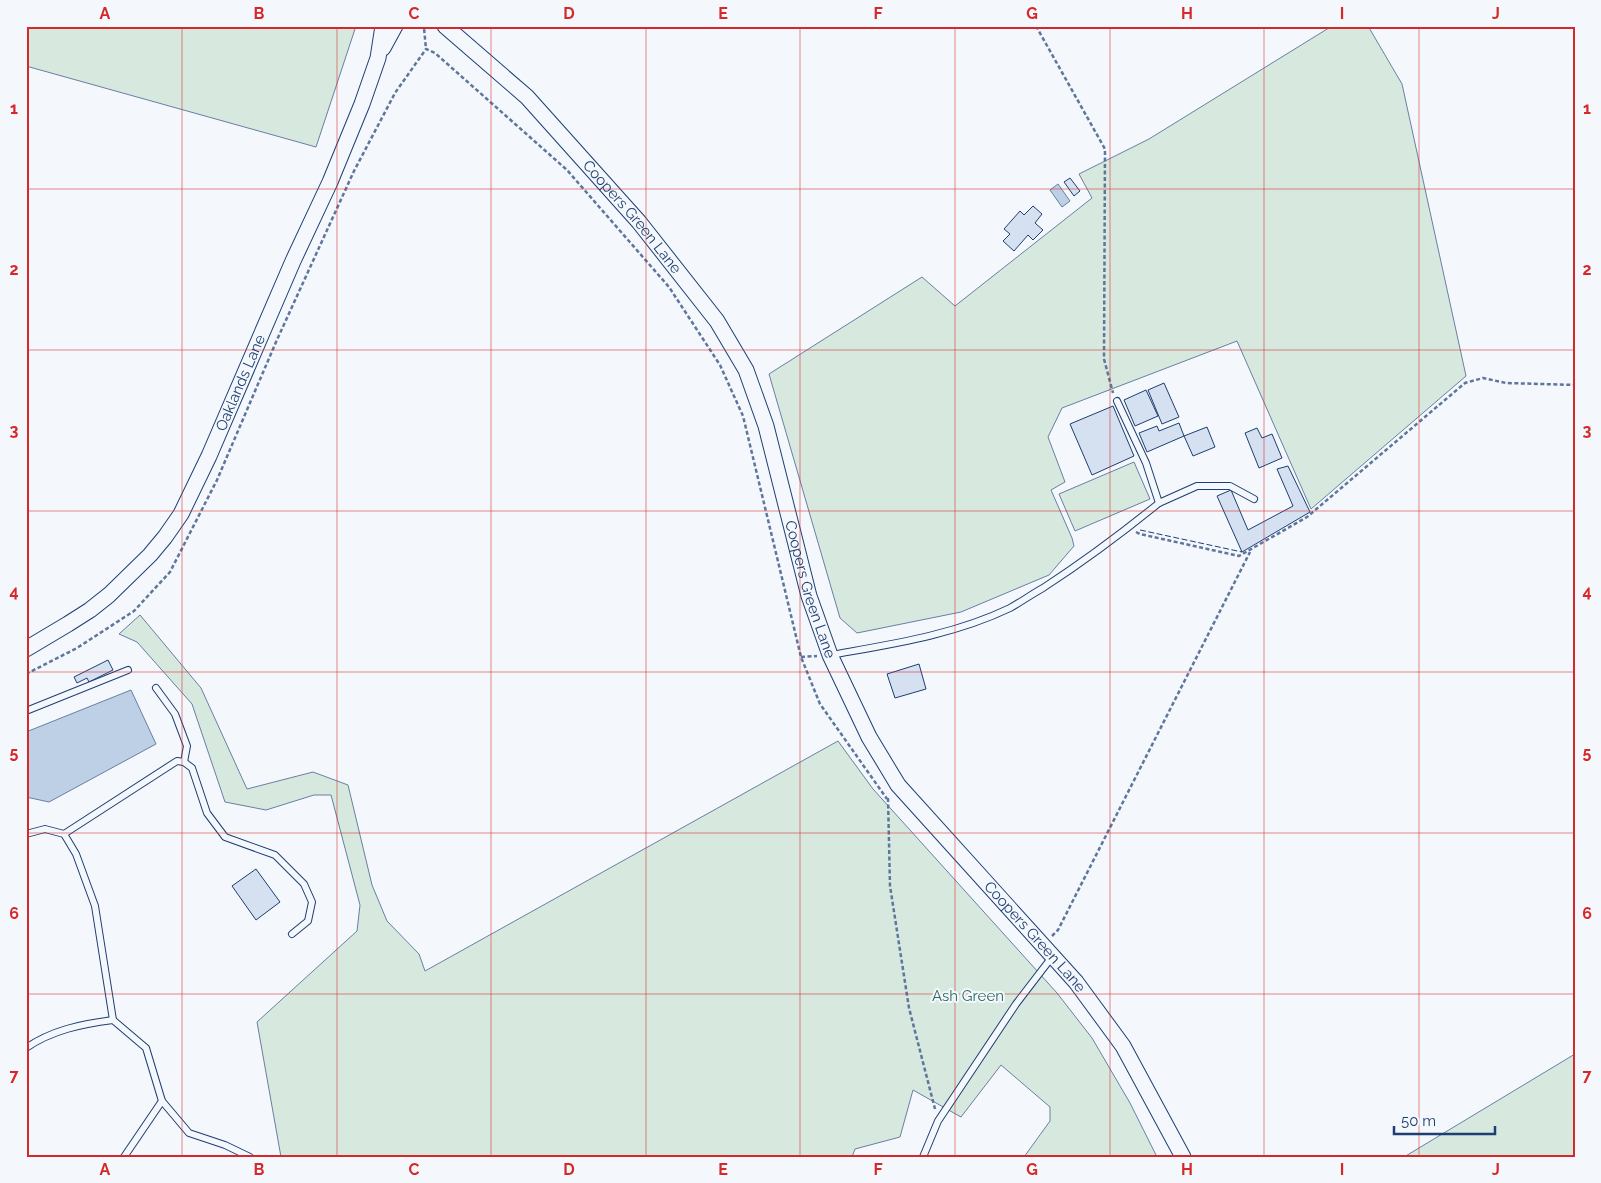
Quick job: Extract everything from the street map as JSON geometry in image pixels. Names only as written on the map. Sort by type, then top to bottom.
[{"type":"street","name":"Oaklands Lane","points":[[378,58],[382,26]]},
{"type":"street","name":"Oaklands Lane","points":[[26,649],[68,624],[109,594],[155,549],[180,514],[209,456],[293,261],[330,182],[362,104],[378,58],[395,26]]},
{"type":"street","name":"Coopers Green Lane","points":[[445,26],[527,97],[639,222],[717,321],[746,370],[766,426],[809,596],[830,655],[869,737],[898,784],[1076,982],[1123,1046],[1183,1157]]},
{"type":"lane","points":[[1117,401],[1146,463],[1159,503]]},
{"type":"lane","points":[[830,655],[924,638],[972,623],[1011,607],[1063,575],[1159,503],[1197,486],[1230,486],[1254,499]]},
{"type":"lane","points":[[26,712],[128,670]]},
{"type":"lane","points":[[156,688],[175,714],[187,746],[184,762]]},
{"type":"lane","points":[[64,834],[177,761],[184,762],[192,768],[207,813],[224,837],[275,855],[304,884],[312,902],[308,921],[292,934]]},
{"type":"lane","points":[[26,834],[45,829],[64,834],[76,854],[95,906],[112,1020],[146,1048],[162,1101],[189,1133],[225,1145],[250,1157]]},
{"type":"lane","points":[[923,1157],[938,1121],[1016,1004],[1048,951]]},
{"type":"lane","points":[[26,1048],[39,1039],[79,1025],[112,1020]]},
{"type":"lane","points":[[124,1157],[162,1101]]},
{"type":"path","points":[[26,674],[78,648],[134,611],[170,572],[217,480],[276,342],[354,171],[395,93],[426,49],[424,28],[419,26]]},
{"type":"path","points":[[1036,26],[1105,149],[1104,359],[1111,388],[1117,401]]},
{"type":"path","points":[[426,49],[435,53],[567,170],[669,287],[720,365],[743,416],[801,657],[820,704],[887,799],[890,886],[906,989],[938,1121]]},
{"type":"path","points":[[1128,527],[1140,534],[1239,556],[1307,517],[1465,383],[1484,378],[1506,383],[1575,385]]},
{"type":"path","points":[[1048,951],[1250,551]]},
{"type":"path","points":[[887,799],[898,784]]},
{"type":"green space","points":[[26,26],[356,26],[316,147],[26,66]]},
{"type":"green space","points":[[1332,26],[1368,26],[1402,84],[1466,376],[1311,509],[1237,341],[1062,408],[1048,437],[1065,482],[1051,490],[1074,546],[1049,575],[961,612],[857,633],[840,618],[769,374],[922,277],[955,306],[1092,198],[1079,174],[1149,139]]},
{"type":"green space","points":[[1134,462],[1150,499],[1075,531],[1059,494]]},
{"type":"green space","name":"Ash Green","points":[[140,615],[201,688],[247,789],[313,772],[348,785],[372,885],[387,921],[419,954],[425,971],[838,741],[873,789],[1057,993],[1092,1038],[1130,1103],[1157,1157],[1024,1157],[1050,1121],[1050,1107],[1001,1065],[961,1117],[913,1090],[900,1137],[855,1149],[852,1157],[281,1157],[257,1022],[357,931],[360,905],[331,795],[314,795],[266,810],[225,802],[192,704],[137,642],[119,634]]},
{"type":"green space","points":[[1575,1054],[1575,1157],[1404,1157]]},
{"type":"water","points":[[1058,184],[1070,201],[1062,207],[1050,190]]},
{"type":"water","points":[[131,690],[156,744],[49,802],[26,797],[26,732]]},
{"type":"building","points":[[1070,178],[1080,191],[1074,196],[1064,182]]},
{"type":"building","points":[[1033,206],[1042,214],[1035,223],[1043,230],[1033,240],[1028,235],[1014,251],[1003,241],[1010,234],[1004,229],[1020,211],[1024,215]]},
{"type":"building","points":[[1164,383],[1179,417],[1162,424],[1148,390]]},
{"type":"building","points":[[1146,390],[1158,416],[1135,426],[1124,400]]},
{"type":"building","points":[[1113,406],[1134,456],[1092,475],[1070,424]]},
{"type":"building","points":[[1179,423],[1184,436],[1147,452],[1139,433],[1157,426],[1159,431]]},
{"type":"building","points":[[1207,427],[1215,447],[1193,456],[1184,436]]},
{"type":"building","points":[[1257,428],[1262,438],[1272,434],[1282,458],[1259,468],[1245,433]]},
{"type":"building","points":[[1288,466],[1310,512],[1242,552],[1217,496],[1231,490],[1248,530],[1293,506],[1277,469]]},
{"type":"building","points":[[108,660],[113,670],[89,682],[87,678],[77,683],[74,677]]},
{"type":"building","points":[[919,664],[926,689],[895,698],[887,674]]},
{"type":"building","points":[[256,869],[280,902],[256,920],[232,886]]},
{"type":"fence","points":[[1140,530],[1242,552]]}]
